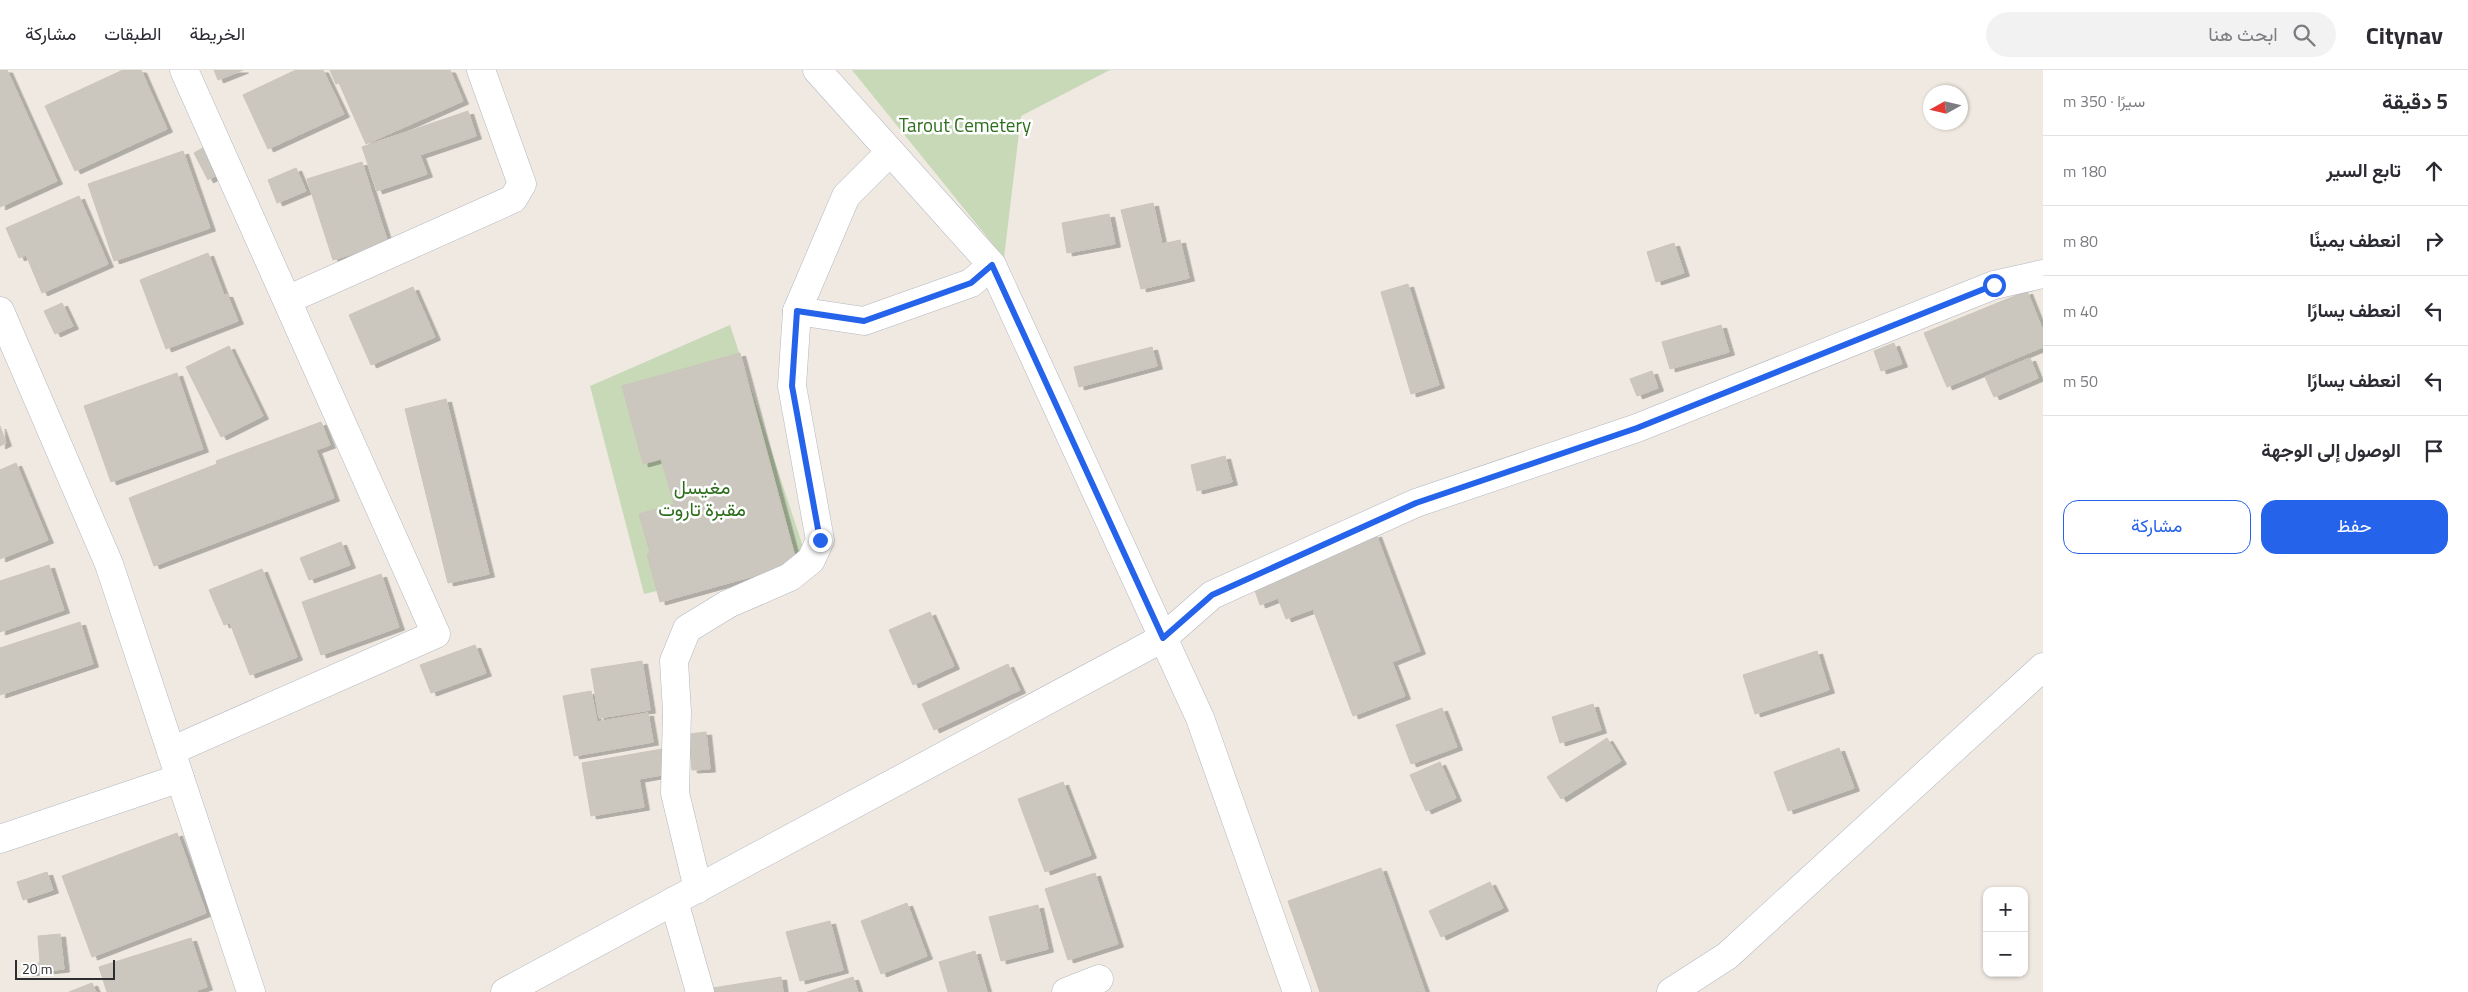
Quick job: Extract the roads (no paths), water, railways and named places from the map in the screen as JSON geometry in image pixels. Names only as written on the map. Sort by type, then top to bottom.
[{"type":"street","points":[[171,751],[436,634],[184,70]]},
{"type":"street","points":[[287,300],[513,199],[522,184],[481,70]]},
{"type":"street","points":[[817,70],[992,265],[1200,718],[1297,992]]},
{"type":"street","points":[[700,992],[686,895],[675,793],[677,712],[674,661],[687,630],[728,604],[790,577],[811,560],[820,540],[792,386],[797,311],[846,196],[890,152]]},
{"type":"street","points":[[797,311],[864,321],[971,283],[992,265]]},
{"type":"street","points":[[505,992],[1163,638],[1212,595],[1416,503],[1637,428],[1994,285],[2043,274]]},
{"type":"street","points":[[0,311],[109,564],[251,992]]},
{"type":"street","points":[[1672,992],[1726,956],[2043,667]]},
{"type":"street","points":[[0,839],[180,778]]},
{"type":"street","points":[[1066,992],[1099,979]]},
{"type":"park label","name":"Tarout Cemetery","points":[[965,124]]},
{"type":"park label","name":"مغيسل مقبرة تاروت","points":[[702,497]]}]
